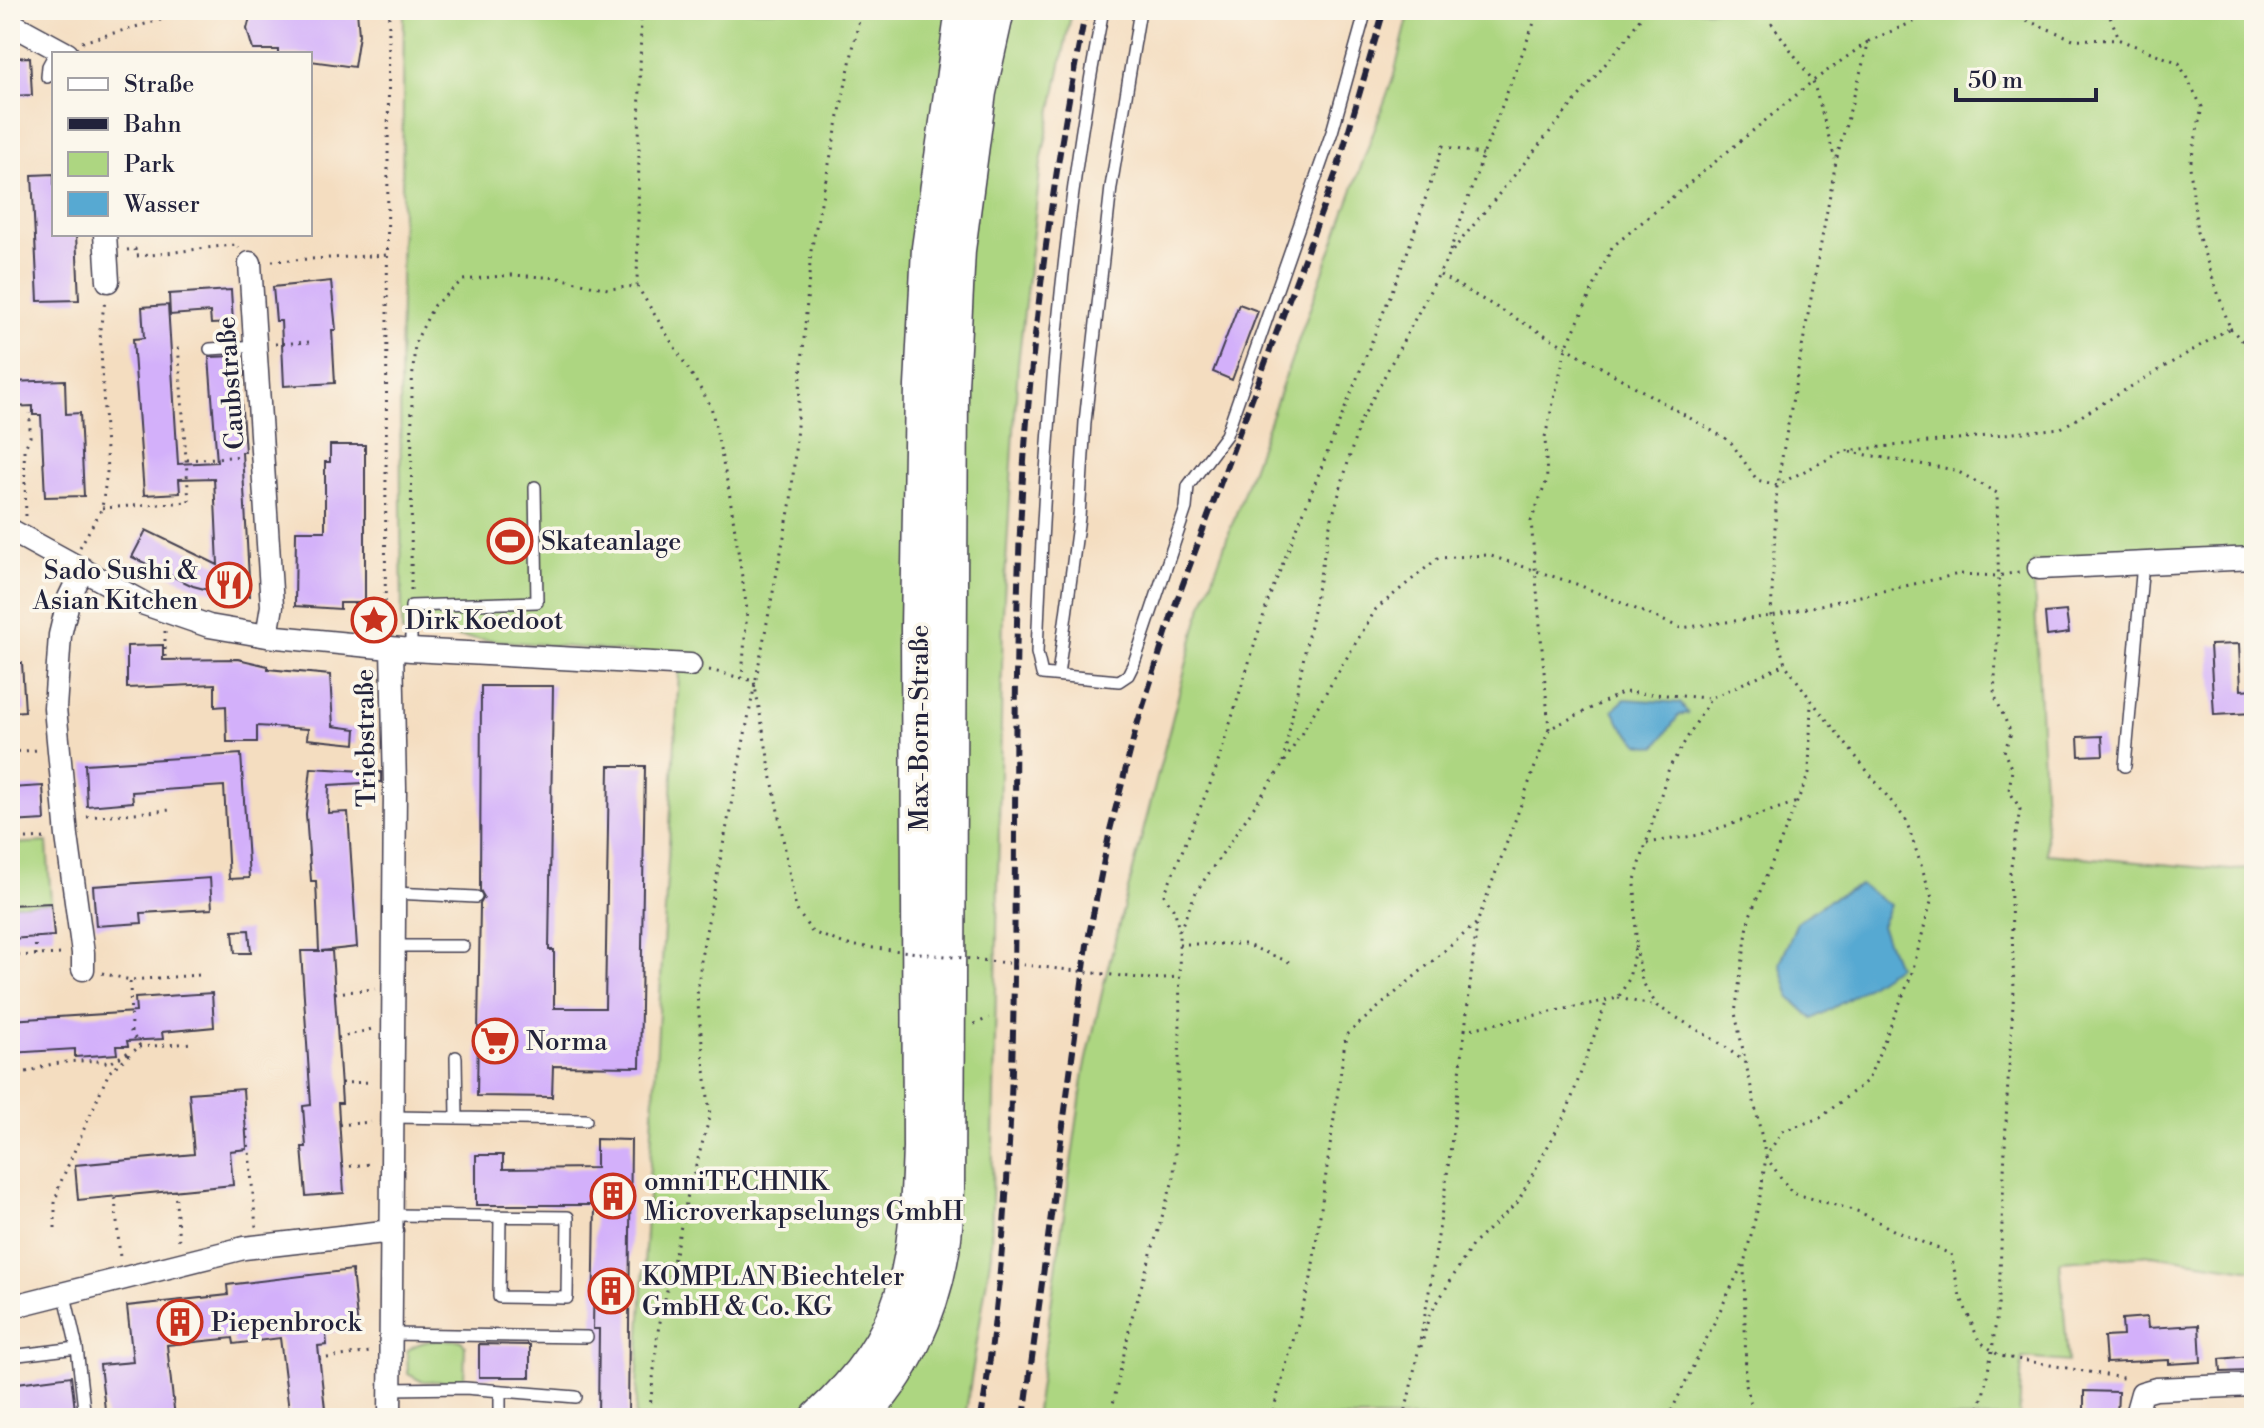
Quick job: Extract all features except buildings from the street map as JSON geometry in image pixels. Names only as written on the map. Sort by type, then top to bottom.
[{"type":"main road","name":"Max-Born-Straße","points":[[818,1418],[871,1361],[894,1321],[912,1265],[918,1214],[918,629],[922,386],[929,248],[963,10]]},
{"type":"main road","name":"Max-Born-Straße","points":[[860,1418],[891,1379],[917,1336],[931,1300],[942,1250],[947,1189],[951,386],[958,250],[979,92],[997,10]]},
{"type":"street","points":[[10,23],[58,52]]},
{"type":"street","points":[[106,243],[108,281]]},
{"type":"street","name":"Caubstraße","points":[[250,263],[272,606],[267,636]]},
{"type":"street","points":[[18,534],[164,611],[209,626],[267,636],[402,649],[690,665]]},
{"type":"street","points":[[2039,568],[2254,558]]},
{"type":"street","points":[[77,566],[60,635],[55,708],[83,961]]},
{"type":"street","name":"Triebstraße","points":[[390,1418],[394,893],[402,649]]},
{"type":"street","points":[[15,1305],[257,1247],[392,1223]]},
{"type":"street","points":[[2135,1418],[2142,1393],[2156,1389],[2254,1385]]},
{"type":"lane","points":[[1103,10],[1074,187],[1048,422],[1037,653],[1042,674],[1119,681],[1128,675],[1134,663],[1186,508],[1188,486],[1226,435],[1332,132],[1366,10]]},
{"type":"lane","points":[[1058,675],[1079,517],[1085,422],[1109,203],[1140,10]]},
{"type":"lane","points":[[47,77],[48,66],[52,62]]},
{"type":"lane","points":[[210,349],[256,346]]},
{"type":"lane","points":[[402,649],[411,606],[537,602],[535,487]]},
{"type":"lane","points":[[2125,766],[2143,563]]},
{"type":"lane","points":[[394,893],[476,897]]},
{"type":"lane","points":[[394,946],[463,946]]},
{"type":"lane","points":[[456,1057],[457,1118]]},
{"type":"lane","points":[[393,1119],[586,1120]]},
{"type":"lane","points":[[392,1223],[500,1217],[568,1217],[567,1298],[499,1297],[500,1217]]},
{"type":"lane","points":[[64,1291],[77,1348],[85,1418]]},
{"type":"lane","points":[[391,1342],[587,1337]]},
{"type":"lane","points":[[10,1356],[77,1348]]},
{"type":"lane","points":[[390,1389],[465,1388],[576,1397]]},
{"type":"lane","points":[[500,1392],[500,1418]]},
{"type":"path","points":[[62,52],[78,43],[184,10]]},
{"type":"path","name":"Triebstraße","points":[[389,10],[385,624],[402,649]]},
{"type":"path","points":[[641,10],[637,286],[711,406],[729,491],[747,610],[742,678]]},
{"type":"path","points":[[649,1418],[658,1331],[688,1194],[710,1116],[697,996],[702,952],[791,501],[811,251],[861,10]]},
{"type":"path","points":[[1282,766],[1330,525],[1359,424],[1449,255],[1483,155],[1539,10]]},
{"type":"path","points":[[1449,255],[1630,34],[1645,10]]},
{"type":"path","points":[[1762,10],[1813,81],[1836,161]]},
{"type":"path","points":[[2021,18],[2041,10]]},
{"type":"path","points":[[2107,10],[2120,40]]},
{"type":"path","points":[[1416,1366],[1446,1194],[1477,923],[1549,729],[1531,521],[1547,480],[1545,437],[1566,348],[1612,247],[1813,81],[1869,41],[1936,12],[2021,18],[2073,39],[2120,40],[2179,63],[2202,107],[2190,166],[2197,232],[2230,328],[2254,353]]},
{"type":"path","points":[[1766,1157],[1782,1131],[1820,1118],[1868,1080],[1911,976],[1932,898],[1906,820],[1785,664],[1771,616],[1777,485],[1836,161],[1869,41]]},
{"type":"path","points":[[1110,1418],[1132,1317],[1174,1177],[1180,1033],[1179,932],[1175,911],[1164,895],[1215,772],[1269,598],[1406,256],[1443,146],[1483,155]]},
{"type":"path","points":[[106,243],[135,249],[136,256],[186,253],[207,247],[237,245],[250,263],[388,255]]},
{"type":"path","points":[[411,606],[415,343],[434,305],[463,280],[511,275],[559,278],[608,289],[637,286]]},
{"type":"path","points":[[1440,275],[1730,441],[1757,480],[1777,485],[1844,451],[2061,428],[2230,328]]},
{"type":"path","points":[[77,566],[102,508],[107,472],[100,329],[108,281]]},
{"type":"path","points":[[256,346],[311,342]]},
{"type":"path","points":[[102,508],[189,502],[178,343]]},
{"type":"path","points":[[18,534],[30,413]]},
{"type":"path","points":[[1844,451],[1955,470],[1997,493],[1999,610],[1994,694],[2011,733],[2004,752],[2012,770],[2009,790],[2020,809],[2010,873],[2014,989],[1999,1298],[1992,1351],[1975,1418]]},
{"type":"path","points":[[186,460],[263,455]]},
{"type":"path","points":[[1179,932],[1196,892],[1282,766],[1376,609],[1438,558],[1488,555],[1535,568],[1681,628],[1771,616],[1959,574],[1997,576],[2039,568]]},
{"type":"path","points":[[164,611],[165,658]]},
{"type":"path","points":[[1549,729],[1624,692],[1711,698],[1785,664]]},
{"type":"path","points":[[690,665],[754,681]]},
{"type":"path","points":[[754,681],[796,909],[812,932],[848,945],[1148,979],[1178,977]]},
{"type":"path","points":[[1657,1006],[1642,981],[1636,942],[1635,880],[1669,768],[1711,698]]},
{"type":"path","points":[[1668,1418],[1744,1263],[1759,1203],[1766,1157],[1735,1013],[1749,918],[1809,773],[1811,700]]},
{"type":"path","points":[[10,752],[58,749]]},
{"type":"path","points":[[1646,844],[1699,835],[1797,802]]},
{"type":"path","points":[[10,840],[66,827],[171,810]]},
{"type":"path","points":[[1271,1418],[1311,1278],[1346,1035],[1477,923]]},
{"type":"path","points":[[35,937],[36,955]]},
{"type":"path","points":[[1618,998],[1629,979],[1636,942]]},
{"type":"path","points":[[1179,944],[1245,944],[1289,962]]},
{"type":"path","points":[[10,956],[36,955],[83,961],[130,980],[199,975]]},
{"type":"path","points":[[130,980],[131,1032],[140,1046]]},
{"type":"path","points":[[335,993],[394,987]]},
{"type":"path","points":[[1465,1030],[1618,998],[1657,1006],[1723,1045],[1746,1064]]},
{"type":"path","points":[[1404,1418],[1429,1316],[1473,1244],[1517,1203],[1567,1111],[1607,1000]]},
{"type":"path","points":[[338,1038],[353,1036],[365,1029],[393,1027]]},
{"type":"path","points":[[10,1072],[28,1074],[50,1065],[94,1060],[110,1063],[140,1046],[192,1043]]},
{"type":"path","points":[[55,1228],[59,1186],[109,1072],[140,1046]]},
{"type":"path","points":[[341,1083],[393,1080]]},
{"type":"path","points":[[339,1125],[393,1119]]},
{"type":"path","points":[[247,1129],[257,1247]]},
{"type":"path","points":[[1766,1157],[1792,1193],[1860,1212],[1897,1232],[1951,1254],[1959,1293],[1979,1341],[1992,1351],[2000,1356],[2126,1378],[2142,1393]]},
{"type":"path","points":[[342,1167],[393,1162]]},
{"type":"path","points":[[10,1173],[15,1305]]},
{"type":"path","points":[[175,1190],[181,1265]]},
{"type":"path","points":[[115,1198],[120,1254]]},
{"type":"path","points":[[1744,1263],[1746,1385],[1755,1418]]},
{"type":"path","points":[[319,1359],[391,1342]]},
{"type":"green space","points":[[404,10],[1072,10],[1041,163],[1018,364],[1003,614],[991,1253],[965,1418],[635,1418],[680,657],[402,632],[400,381]]},
{"type":"green space","points":[[1410,10],[2254,10],[2254,553],[2033,562],[2047,854],[2230,870],[2254,869],[2254,1270],[2152,1255],[2060,1261],[2068,1362],[2022,1358],[2019,1418],[1035,1418],[1084,1072],[1198,619],[1394,75]]},
{"type":"green space","points":[[47,842],[51,903],[10,905],[10,844]]},
{"type":"green space","points":[[460,1340],[465,1345],[464,1382],[421,1381],[408,1374],[407,1351],[413,1347],[432,1341]]},
{"type":"water","points":[[1625,699],[1680,703],[1688,713],[1679,715],[1656,747],[1639,744],[1619,722],[1613,710]]},
{"type":"water","points":[[1860,885],[1890,905],[1881,926],[1897,966],[1813,1019],[1790,998],[1780,963],[1797,922],[1829,900]]},
{"type":"railway","points":[[981,1418],[996,1308],[1006,1197],[1011,1087],[1017,642],[1024,465],[1043,269],[1062,139],[1086,10]]},
{"type":"railway","points":[[1024,1418],[1087,945],[1110,830],[1137,725],[1174,608],[1337,170],[1384,10]]},
{"type":"place","name":"Skateanlage","points":[[510,541]]},
{"type":"place","name":"Sado Sushi & Asian Kitchen","points":[[229,585]]},
{"type":"place","name":"Dirk Koedoot","points":[[374,620]]},
{"type":"place","name":"Norma","points":[[495,1041]]},
{"type":"place","name":"omniTECHNIK Microverkapselungs GmbH","points":[[613,1196]]},
{"type":"place","name":"KOMPLAN Biechteler GmbH & Co. KG","points":[[611,1291]]},
{"type":"place","name":"Piepenbrock","points":[[180,1322]]}]
